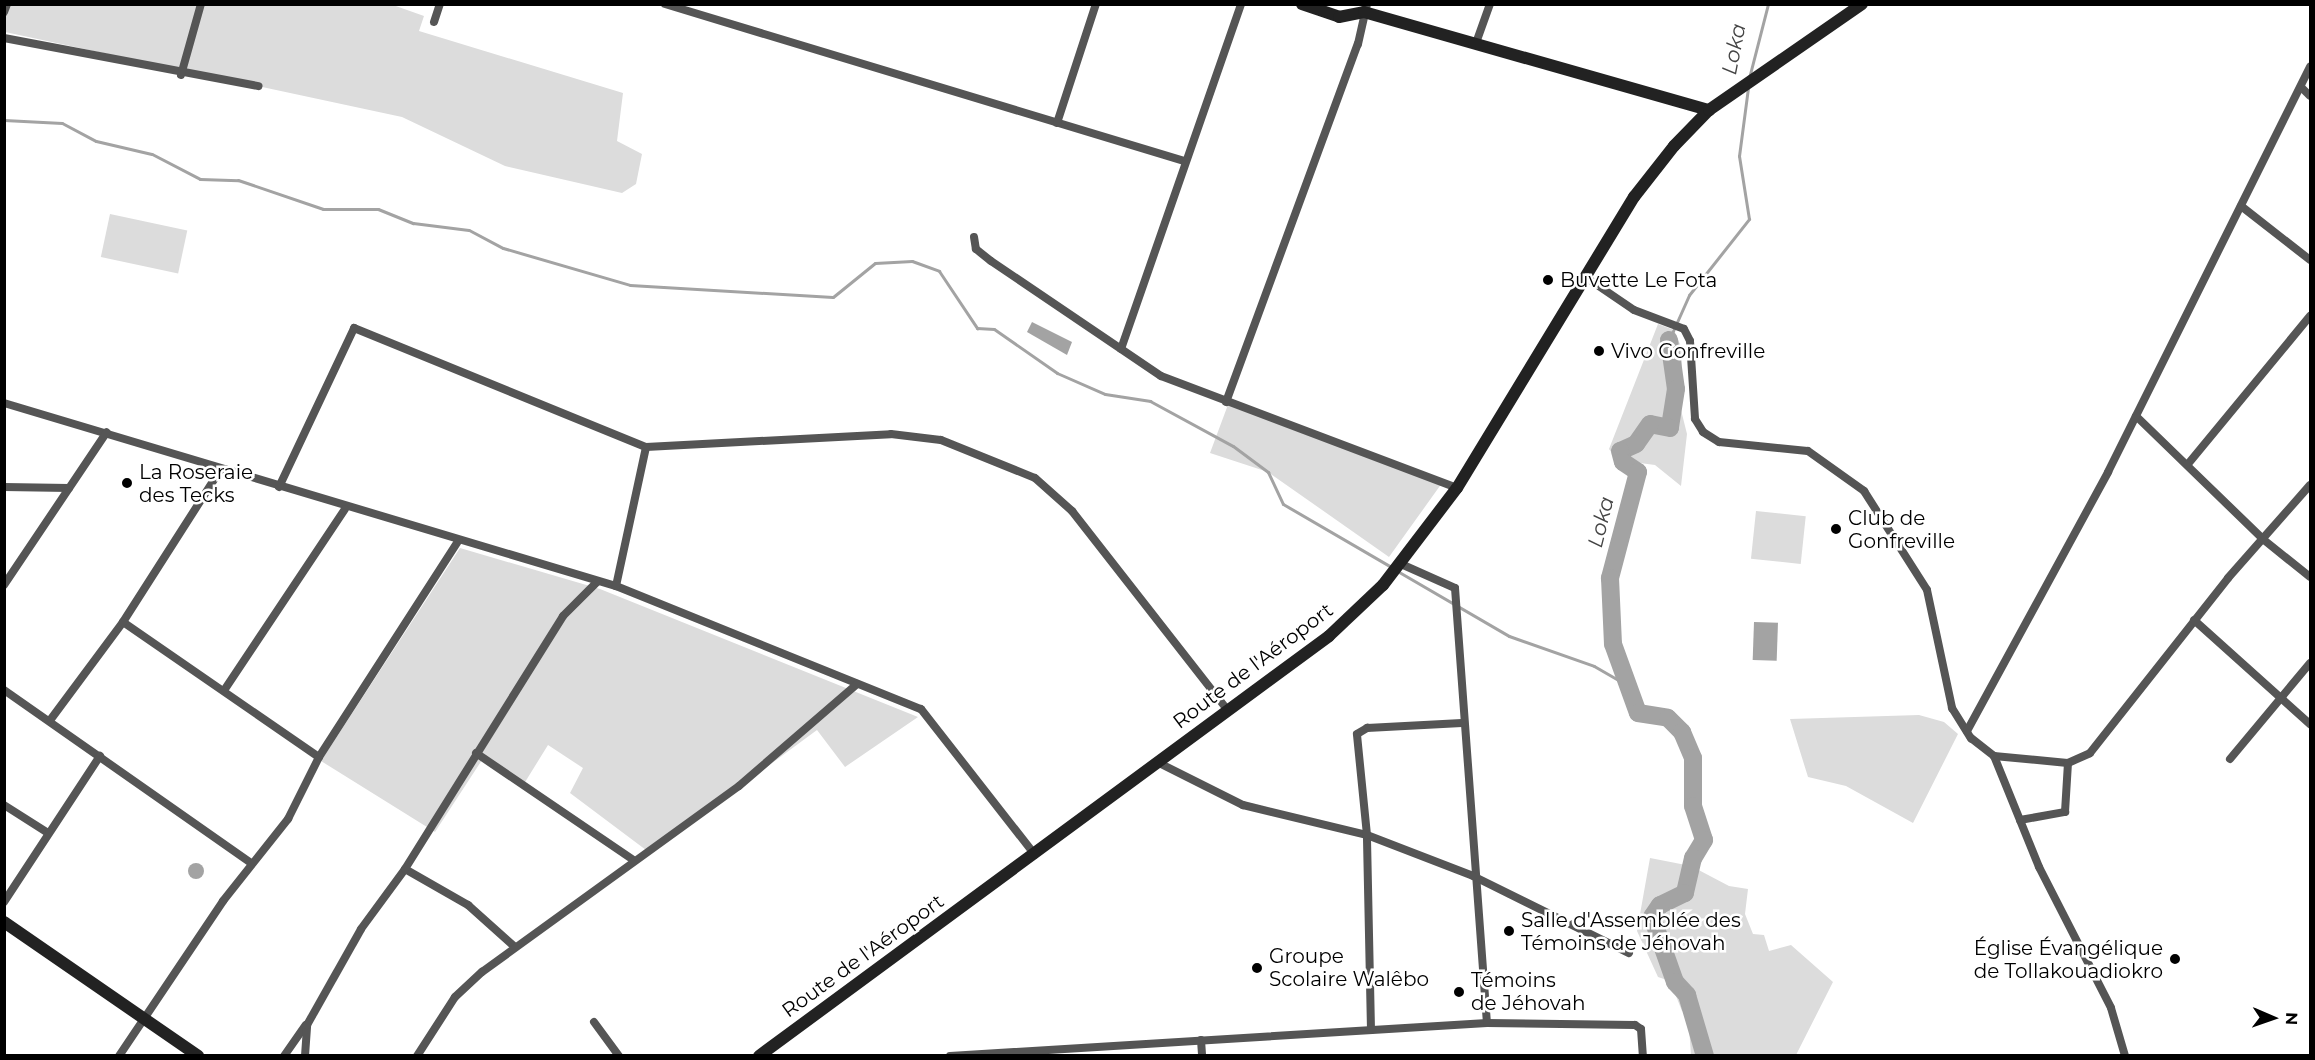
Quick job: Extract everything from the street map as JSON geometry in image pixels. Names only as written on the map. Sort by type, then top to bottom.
[{"type":"main road","points":[[1302,4],[1339,17],[1366,8],[1476,43],[1709,110]]},
{"type":"main road","name":"Route de l'Aéroport","points":[[759,1056],[1035,855],[1329,636],[1401,564],[1457,488],[1634,197],[1709,110],[1862,4]]},
{"type":"main road","points":[[4,922],[145,1015],[198,1056]]},
{"type":"street","points":[[4,12],[7,4]]},
{"type":"street","points":[[181,75],[201,4]]},
{"type":"street","points":[[434,22],[440,4]]},
{"type":"street","points":[[665,4],[1184,161]]},
{"type":"street","points":[[1057,123],[1096,4]]},
{"type":"street","points":[[1121,349],[1184,161],[1241,4]]},
{"type":"street","points":[[1476,43],[1490,4]]},
{"type":"street","points":[[1226,402],[1358,44],[1366,8]]},
{"type":"street","points":[[4,38],[181,75],[259,86]]},
{"type":"street","points":[[1967,731],[2136,416],[2302,88],[2310,67]]},
{"type":"street","points":[[2302,88],[2310,96]]},
{"type":"street","points":[[2241,206],[2310,260]]},
{"type":"street","points":[[974,237],[976,249],[991,261],[1161,376],[1457,488]]},
{"type":"street","points":[[1584,276],[1634,310],[1684,329],[1690,341],[1695,419],[1703,432],[1719,442],[1808,451],[1864,490],[1927,590],[1952,708],[1967,731],[1994,756],[2019,820],[2111,1008],[2126,1056]]},
{"type":"street","points":[[2188,464],[2310,316]]},
{"type":"street","points":[[279,487],[354,328],[646,447],[891,434],[942,440],[980,452],[1035,478],[1072,511],[1228,711]]},
{"type":"street","points":[[4,403],[107,432],[345,509],[616,586],[921,709],[1035,855]]},
{"type":"street","points":[[2136,416],[2264,540],[2310,577]]},
{"type":"street","points":[[4,585],[107,432]]},
{"type":"street","points":[[616,586],[646,447]]},
{"type":"street","points":[[51,719],[123,622],[221,469]]},
{"type":"street","points":[[1994,756],[2068,763],[2090,753],[2194,620],[2310,485]]},
{"type":"street","points":[[4,487],[69,488]]},
{"type":"street","points":[[225,689],[345,509]]},
{"type":"street","points":[[119,1056],[251,863],[288,819],[319,757],[459,540]]},
{"type":"street","points":[[1401,564],[1455,588],[1473,876],[1487,1023]]},
{"type":"street","points":[[284,1056],[307,1025],[361,929],[405,869],[563,616],[598,581]]},
{"type":"street","points":[[2194,620],[2280,700],[2310,724]]},
{"type":"street","points":[[123,622],[225,689],[319,757]]},
{"type":"street","points":[[2230,759],[2310,663]]},
{"type":"street","points":[[417,1056],[455,997],[514,947],[632,860],[739,786],[857,684]]},
{"type":"street","points":[[4,690],[51,719],[251,863]]},
{"type":"street","points":[[1371,1030],[1367,835],[1357,734],[1367,728],[1462,723]]},
{"type":"street","points":[[476,753],[632,860]]},
{"type":"street","points":[[4,902],[100,756]]},
{"type":"street","points":[[1159,763],[1243,805],[1367,835],[1473,876],[1629,953]]},
{"type":"street","points":[[2019,820],[2065,812],[2068,763]]},
{"type":"street","points":[[4,805],[48,833]]},
{"type":"street","points":[[405,869],[468,905],[514,947]]},
{"type":"street","points":[[594,1022],[619,1056]]},
{"type":"street","points":[[950,1056],[1091,1051],[1201,1040],[1487,1023],[1635,1025],[1641,1029],[1643,1056]]},
{"type":"street","points":[[305,1056],[307,1025]]},
{"type":"street","points":[[1201,1040],[1202,1056]]},
{"type":"shaded area","points":[[4,5],[393,5],[424,16],[419,31],[623,93],[617,141],[642,154],[636,184],[622,193],[505,166],[402,117],[5,32]]},
{"type":"shaded area","points":[[110,214],[187,230],[178,273],[101,257]]},
{"type":"shaded area","points":[[1032,322],[1072,342],[1067,355],[1027,332]]},
{"type":"shaded area","points":[[1658,324],[1674,330],[1682,349],[1681,410],[1687,434],[1681,486],[1655,465],[1617,460],[1609,449]]},
{"type":"shaded area","points":[[1229,402],[1442,483],[1389,557],[1268,472],[1210,453]]},
{"type":"shaded area","points":[[1756,511],[1806,516],[1801,564],[1751,559]]},
{"type":"shaded area","points":[[460,548],[600,589],[918,717],[845,767],[817,730],[650,853],[570,793],[583,768],[548,745],[522,787],[482,760],[435,832],[321,761]]},
{"type":"shaded area","points":[[1754,622],[1778,623],[1777,661],[1753,660]]},
{"type":"shaded area","points":[[1919,715],[1944,722],[1958,734],[1913,823],[1846,786],[1808,777],[1790,719]]},
{"type":"shaded area","points":[[1650,858],[1691,866],[1729,886],[1748,889],[1745,914],[1753,934],[1764,935],[1769,951],[1791,945],[1833,982],[1796,1055],[1691,1055],[1688,1013],[1682,1011],[1670,981],[1658,977],[1637,931]]},
{"type":"shaded area","points":[[196,863],[204,871],[196,879],[188,871]]},
{"type":"waterway","name":"Loka","points":[[1749,78],[1768,4]]},
{"type":"waterway","name":"Loka","points":[[1669,340],[1689,295],[1749,219],[1739,156],[1748,88]]},
{"type":"waterway","points":[[4,120],[62,123],[96,141],[152,154],[200,179],[238,180],[323,209],[378,209],[413,223],[469,230],[503,248],[630,285],[833,297],[875,263],[912,261],[939,271],[977,328],[994,329],[1057,373],[1105,394],[1150,401],[1233,446],[1268,472],[1283,504],[1393,568]]},
{"type":"waterway","name":"Loka","points":[[1669,340],[1676,389],[1670,428],[1650,424],[1636,444],[1620,451],[1623,462],[1638,472],[1610,578],[1613,644],[1638,713],[1668,718],[1682,732],[1693,758],[1693,806],[1704,840],[1693,858],[1685,893],[1660,905],[1652,917],[1675,982],[1687,995],[1705,1056]]},
{"type":"waterway","points":[[1399,572],[1509,636],[1594,666],[1624,683]]},
{"type":"place","name":"Buvette Le Fota","points":[[1548,280]]},
{"type":"place","name":"Vivo Gonfreville","points":[[1599,351]]},
{"type":"place","name":"La Roseraie des Tecks","points":[[127,483]]},
{"type":"place","name":"Club de Gonfreville","points":[[1836,529]]},
{"type":"place","name":"Salle d'Assemblée des Témoins de Jéhovah","points":[[1509,931]]},
{"type":"place","name":"Église Évangélique de Tollakouadiokro","points":[[2175,959]]},
{"type":"place","name":"Groupe Scolaire Walêbo","points":[[1257,968]]},
{"type":"place","name":"Témoins de Jéhovah","points":[[1459,992]]}]
